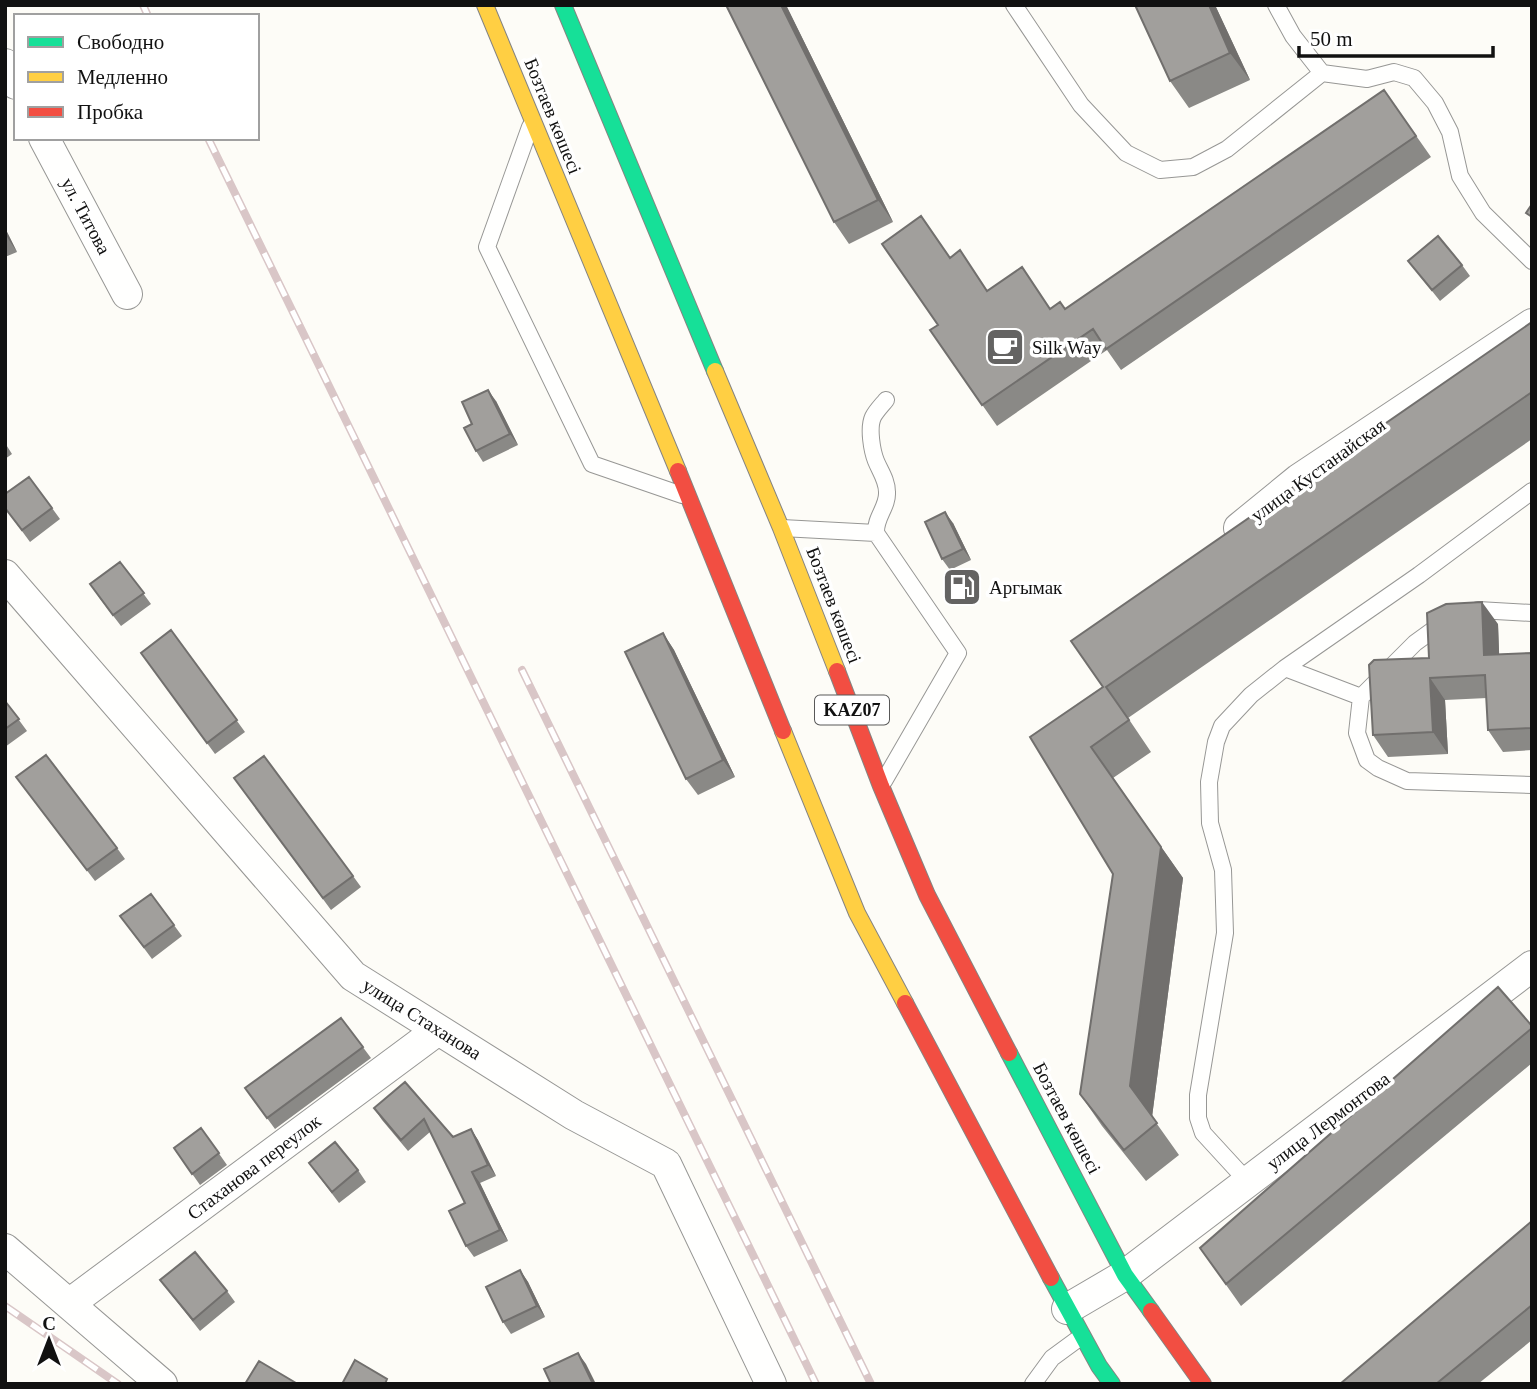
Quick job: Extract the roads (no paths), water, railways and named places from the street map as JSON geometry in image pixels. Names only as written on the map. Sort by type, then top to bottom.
[{"type":"highway","name":"Бозтаев көшесі","points":[[485,5],[857,913],[1067,1309],[1112,1384]]},
{"type":"highway","name":"Бозтаев көшесі","points":[[563,5],[781,528],[881,786],[927,895],[1125,1275],[1203,1384]]},
{"type":"street","points":[[5,64],[14,80]]},
{"type":"street","name":"ул. Титова","points":[[45,140],[127,294]]},
{"type":"street","name":"улица Кустанайская","points":[[1223,541],[1299,479],[1532,324]]},
{"type":"street","name":"улица Стаханова","points":[[5,575],[353,976],[574,1115],[666,1164],[771,1384]]},
{"type":"street","name":"улица Лермонтова","points":[[1067,1309],[1125,1275],[1532,967]]},
{"type":"street","name":"Стаханова переулок","points":[[69,1304],[438,1030]]},
{"type":"street","points":[[5,1249],[162,1384]]},
{"type":"lane","points":[[1014,5],[1081,105],[1126,153],[1160,170],[1193,167],[1227,149],[1322,73]]},
{"type":"lane","points":[[1276,5],[1293,36],[1322,73],[1367,79],[1394,72],[1414,78],[1435,103],[1450,132],[1460,176],[1483,213],[1532,261]]},
{"type":"lane","points":[[532,121],[487,247],[592,464],[688,497]]},
{"type":"lane","points":[[881,786],[958,653],[876,533],[878,516],[885,505],[887,494],[886,483],[875,459],[871,427],[872,418],[886,400]]},
{"type":"lane","points":[[1248,1182],[1203,1133],[1198,1118],[1198,1095],[1225,933],[1223,870],[1210,823],[1209,782],[1216,742],[1222,726],[1251,695],[1285,668],[1419,575],[1532,491]]},
{"type":"lane","points":[[781,528],[876,533]]},
{"type":"lane","points":[[1532,613],[1478,610],[1436,626],[1361,696],[1357,733],[1367,760],[1378,768],[1407,780],[1532,785]]},
{"type":"lane","points":[[1285,668],[1361,696]]},
{"type":"lane","points":[[1033,1384],[1052,1358],[1082,1336]]},
{"type":"railway","points":[[143,5],[147,14]]},
{"type":"railway","points":[[209,140],[816,1384]]},
{"type":"railway","points":[[522,670],[871,1384]]},
{"type":"railway","points":[[5,1306],[118,1384]]},
{"type":"place","name":"Silk Way","points":[[1005,347]]},
{"type":"place","name":"Аргымак","points":[[962,587]]}]
